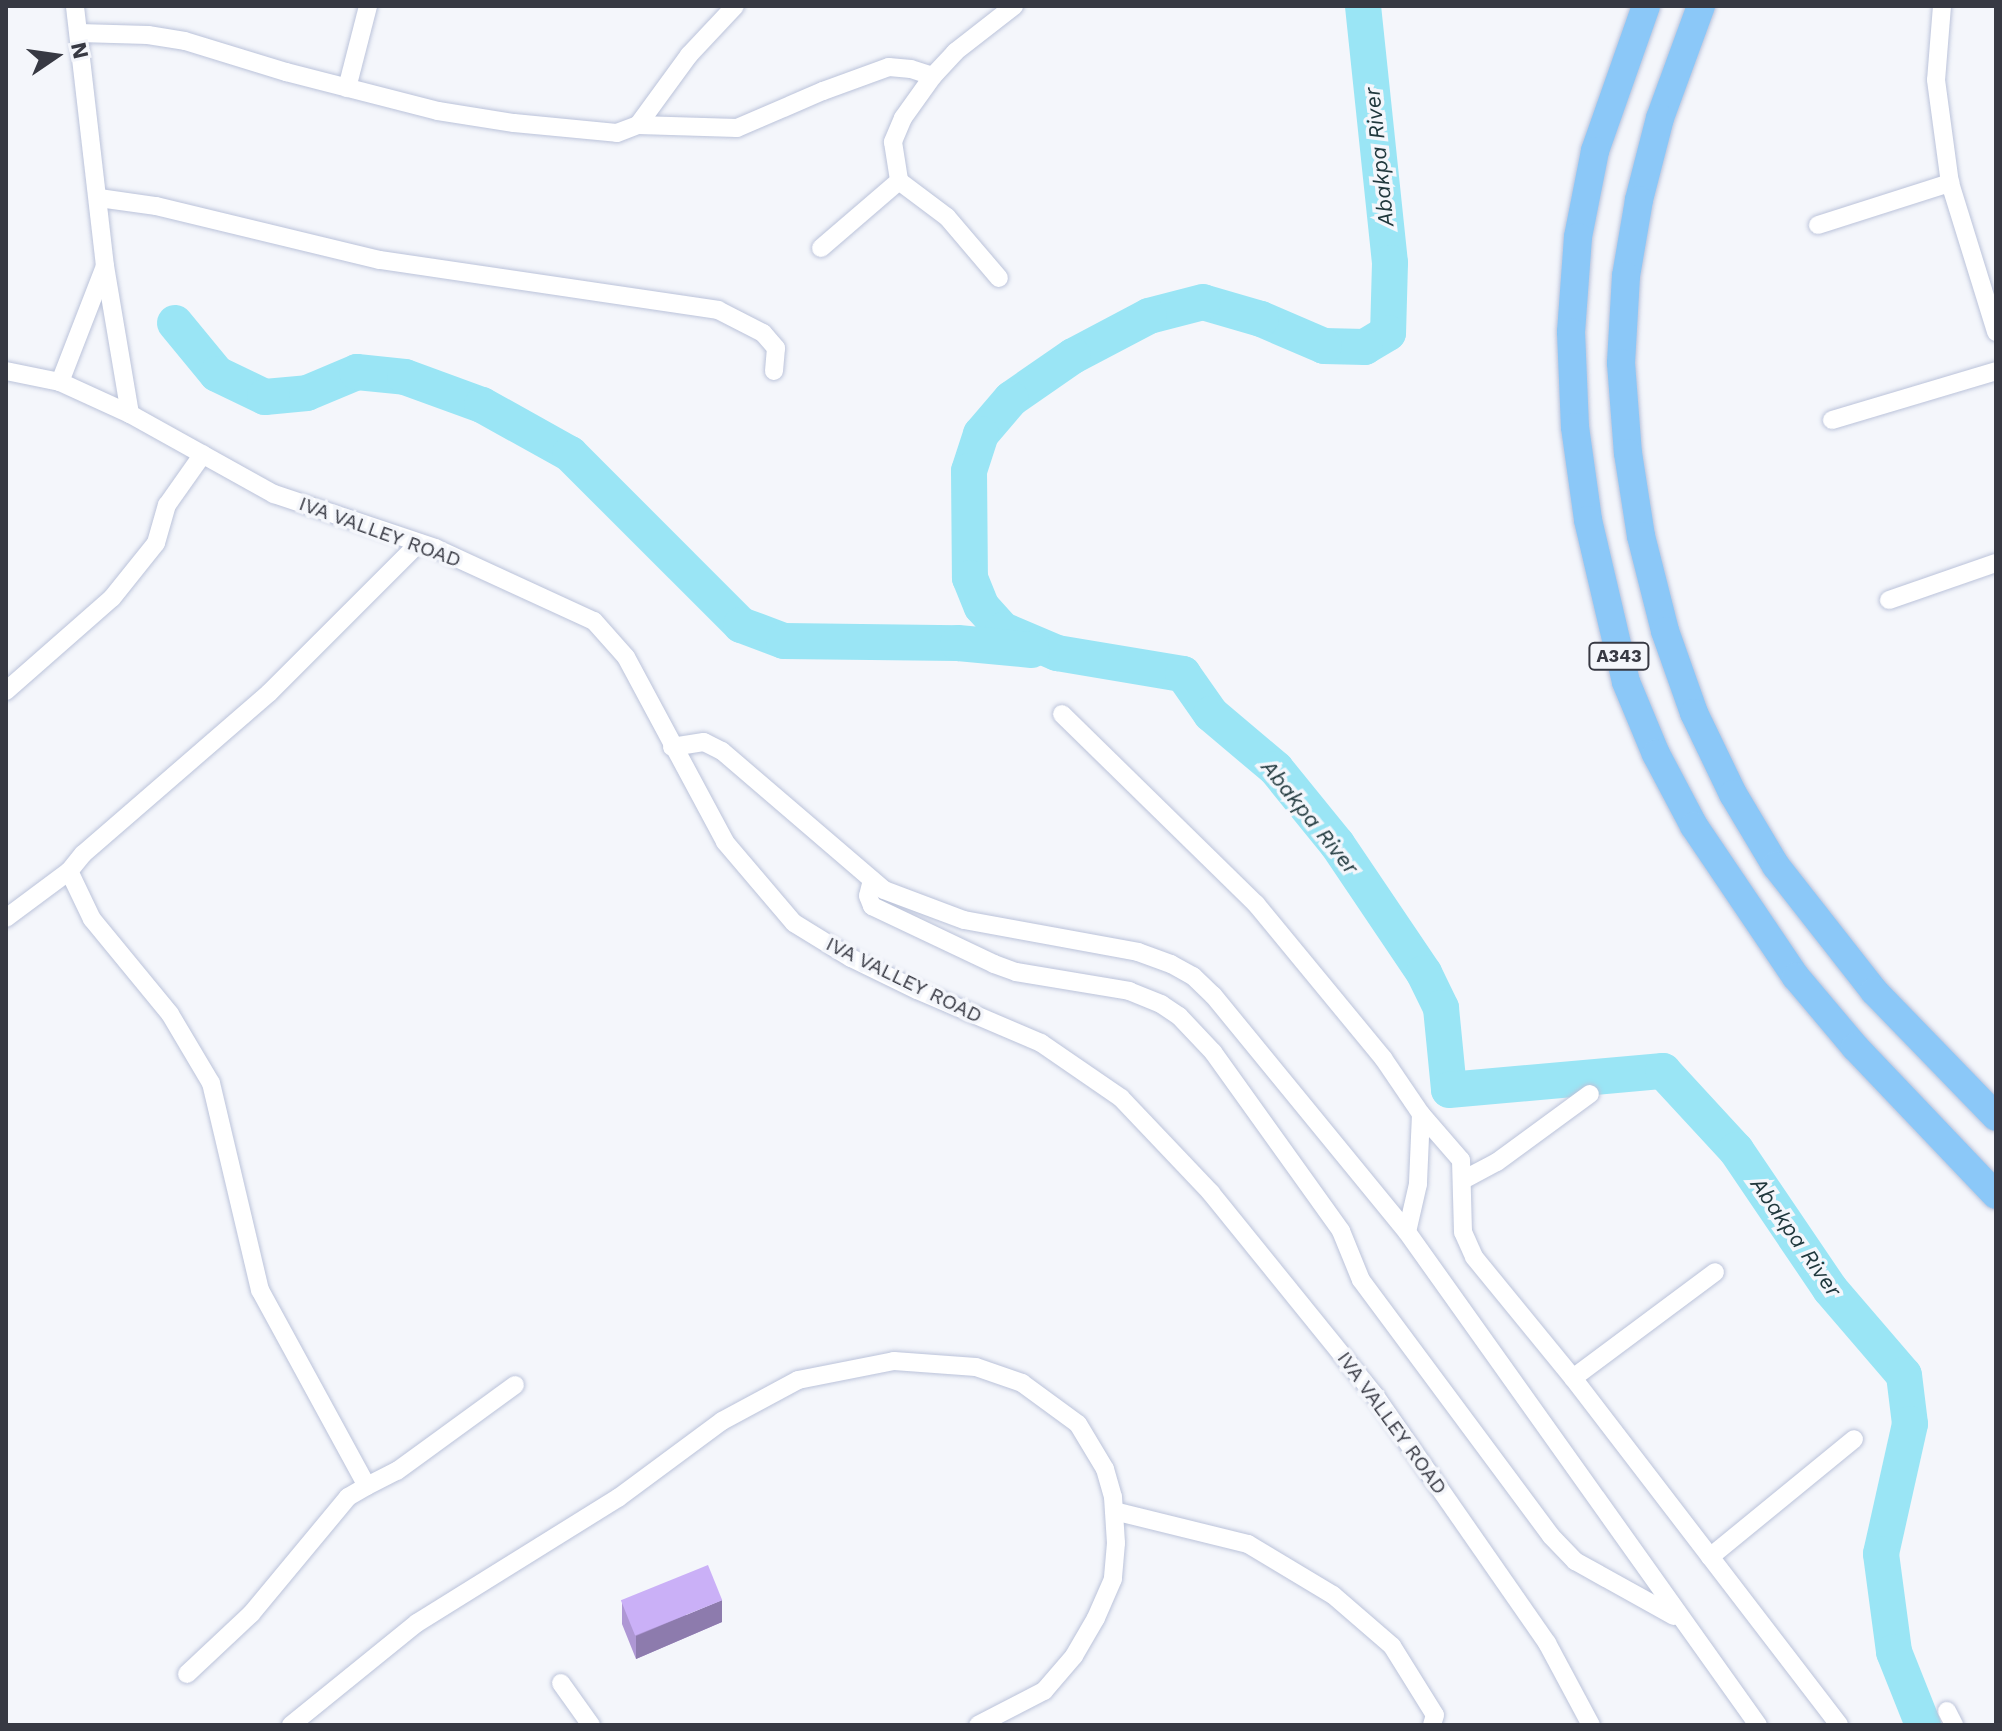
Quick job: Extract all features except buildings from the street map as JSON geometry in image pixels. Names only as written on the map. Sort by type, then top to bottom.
[{"type":"highway","name":"A343","points":[[1646,6],[1595,151],[1578,237],[1571,332],[1575,427],[1588,520],[1605,604],[1626,682],[1656,754],[1694,826],[1796,977],[1855,1047],[1996,1195]]},
{"type":"highway","name":"A343","points":[[1701,6],[1660,118],[1642,186],[1625,291],[1621,363],[1628,453],[1641,536],[1665,631],[1694,713],[1733,794],[1776,866],[1874,991],[1996,1117]]},
{"type":"street","points":[[75,6],[105,266],[130,414]]},
{"type":"street","points":[[347,88],[368,6]]},
{"type":"street","points":[[638,125],[689,55],[735,6]]},
{"type":"street","points":[[999,278],[947,217],[899,181],[893,142],[903,118],[933,76],[955,52],[1014,6]]},
{"type":"street","points":[[1942,6],[1936,80],[1950,183],[1996,332]]},
{"type":"street","points":[[79,33],[148,35],[185,41],[438,111],[514,123],[617,133],[638,125],[737,128],[889,67],[911,69],[933,76]]},
{"type":"street","points":[[821,248],[899,181]]},
{"type":"street","points":[[1818,225],[1950,183]]},
{"type":"street","points":[[99,198],[156,206],[380,260],[718,310],[763,333],[776,348],[774,371]]},
{"type":"street","points":[[60,382],[105,266]]},
{"type":"street","name":"IVA VALLEY ROAD","points":[[6,371],[60,382],[130,414],[274,494],[419,543],[594,621],[626,657],[725,842],[794,923],[904,984],[1041,1043],[1121,1098],[1211,1193],[1376,1397],[1547,1643],[1591,1725]]},
{"type":"street","points":[[1832,420],[1996,371]]},
{"type":"street","points":[[6,691],[112,598],[156,543],[167,505],[203,454]]},
{"type":"street","points":[[6,918],[69,871],[83,854],[269,693],[419,543]]},
{"type":"street","points":[[1889,600],[1996,563]]},
{"type":"street","points":[[1062,714],[1256,904],[1383,1058],[1421,1114],[1461,1160],[1463,1232],[1474,1257],[1573,1378],[1839,1725]]},
{"type":"street","points":[[672,747],[704,742],[722,751],[884,890],[964,920],[1138,952],[1193,976],[1213,995],[1407,1232],[1758,1725]]},
{"type":"street","points":[[69,871],[92,919],[170,1014],[211,1083],[260,1290],[367,1486]]},
{"type":"street","points":[[872,880],[868,896],[872,906],[994,964],[1016,972],[1129,991],[1161,1004],[1179,1016],[1213,1052],[1341,1231],[1361,1280],[1551,1536],[1575,1561],[1680,1619]]},
{"type":"street","points":[[1463,1180],[1497,1162],[1590,1094]]},
{"type":"street","points":[[1407,1232],[1418,1184],[1421,1114]]},
{"type":"street","points":[[1573,1378],[1715,1272]]},
{"type":"street","points":[[291,1725],[417,1623],[618,1498],[722,1421],[798,1380],[894,1361],[976,1367],[1022,1383],[1078,1424],[1105,1469],[1114,1511],[1113,1579],[1096,1618],[1074,1656],[1044,1691],[978,1725]]},
{"type":"street","points":[[187,1674],[251,1614],[348,1497],[397,1471],[515,1385]]},
{"type":"street","points":[[1710,1557],[1854,1439]]},
{"type":"street","points":[[1114,1511],[1248,1544],[1333,1595],[1392,1646],[1428,1701],[1435,1715],[1432,1725]]},
{"type":"street","points":[[561,1683],[591,1725]]},
{"type":"waterway","name":"Abakpa River","points":[[1363,6],[1390,263],[1388,333],[1365,347],[1324,346],[1261,319],[1203,302],[1149,316],[1073,356],[1011,399],[981,434],[969,471],[970,578],[982,607],[1003,630],[1057,653],[1183,674],[1211,714],[1276,769],[1337,844],[1424,973],[1441,1008],[1449,1090],[1663,1071],[1736,1150],[1830,1289],[1904,1375],[1910,1424],[1881,1554],[1894,1652],[1923,1725]]},
{"type":"waterway","points":[[175,323],[217,374],[265,397],[307,393],[357,372],[405,377],[482,405],[570,454],[741,625],[784,641],[958,643],[1032,650]]}]
